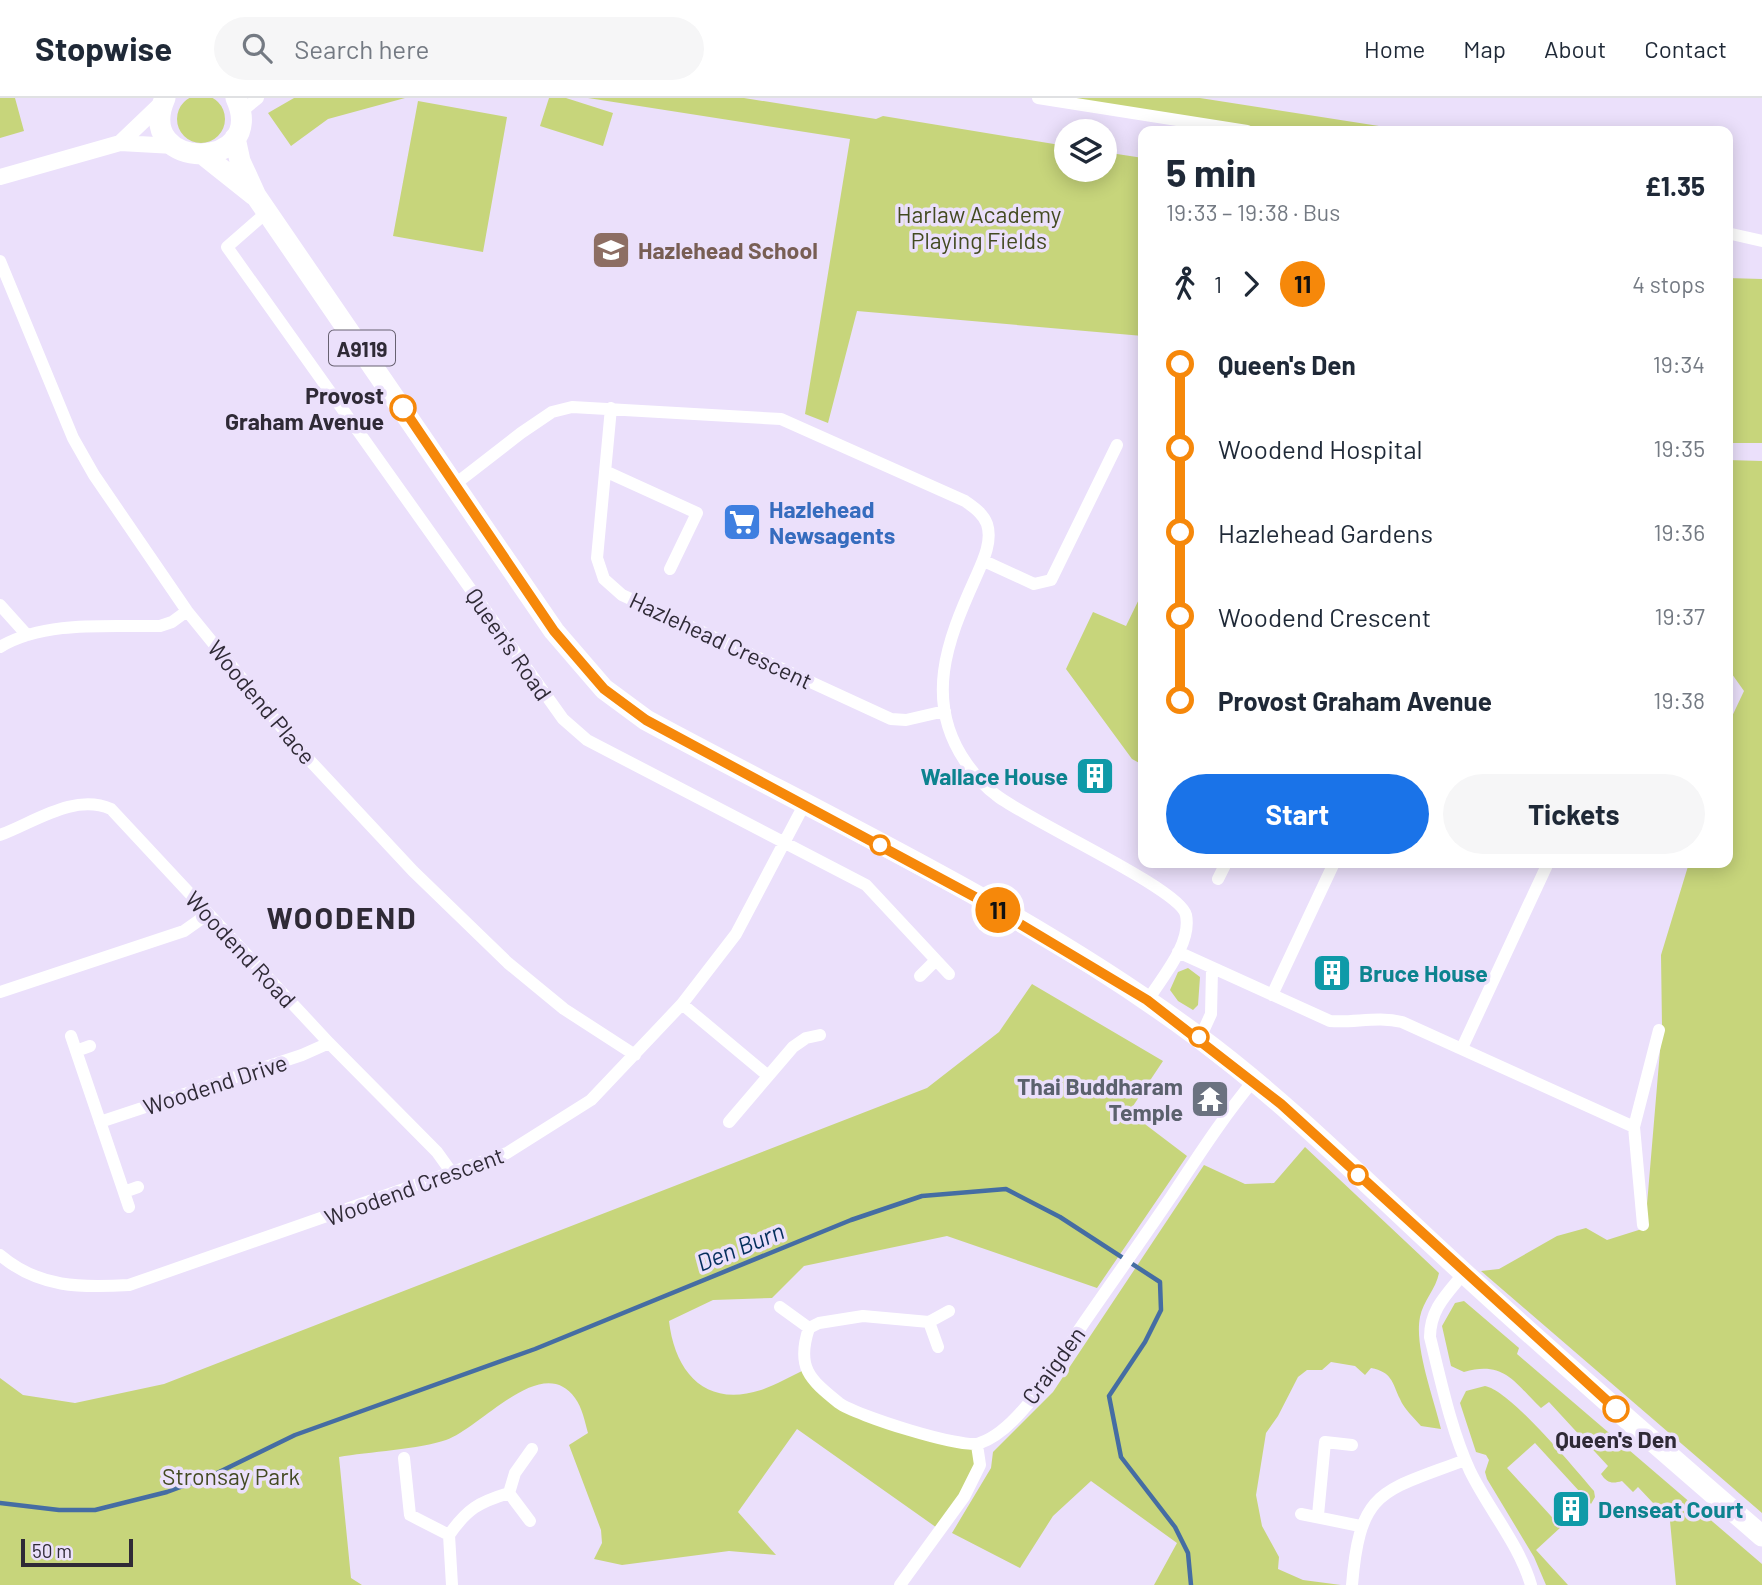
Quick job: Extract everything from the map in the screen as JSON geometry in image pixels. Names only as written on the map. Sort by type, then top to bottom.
[{"type":"main road","points":[[165,99],[162,125],[174,146]]},
{"type":"main road","name":"A9119","points":[[235,138],[238,105]]},
{"type":"main road","points":[[205,156],[216,153],[235,138]]},
{"type":"main road","name":"Queen's Road","points":[[235,138],[240,161],[259,210]]},
{"type":"main road","name":"A9119","points":[[174,146],[183,152],[205,156]]},
{"type":"main road","name":"Queen's Road","points":[[205,156],[259,210],[554,631],[604,689],[646,720],[975,897],[1147,1000],[1200,1038],[1254,1080],[1464,1273],[1762,1536]]},
{"type":"street","points":[[238,105],[258,98]]},
{"type":"street","points":[[1038,98],[1215,126]]},
{"type":"street","points":[[120,143],[165,99]]},
{"type":"street","points":[[0,177],[120,143],[174,146]]},
{"type":"street","name":"Queen's Road","points":[[259,210],[227,247],[563,719],[587,740],[866,885],[949,974]]},
{"type":"street","points":[[1733,234],[1762,241]]},
{"type":"street","name":"Woodend Place","points":[[0,261],[74,438],[94,475],[187,611],[300,750],[413,871],[508,963],[564,1009],[635,1055]]},
{"type":"street","points":[[454,485],[552,412],[572,407],[611,408],[781,419],[965,501],[978,511],[987,524],[988,542],[984,561],[952,631],[941,680],[945,711],[962,756],[994,794],[1178,901],[1187,917],[1184,940],[1147,1000]]},
{"type":"street","name":"Hazlehead Crescent","points":[[611,408],[597,558],[604,579],[622,595],[891,719],[906,720],[945,711]]},
{"type":"street","points":[[984,561],[1034,584],[1051,580],[1117,445]]},
{"type":"street","name":"Hazlehead Crescent","points":[[607,472],[697,513],[670,569]]},
{"type":"street","points":[[0,605],[27,635]]},
{"type":"street","points":[[0,648],[27,635],[65,629],[160,626],[172,622],[187,611]]},
{"type":"street","name":"Woodend Road","points":[[0,835],[80,803],[96,803],[111,809],[329,1042],[437,1152],[452,1173]]},
{"type":"street","name":"Woodend Crescent","points":[[0,1255],[42,1278],[79,1288],[129,1285],[507,1153],[549,1129],[591,1100],[682,1004],[736,934],[804,805]]},
{"type":"street","points":[[1218,879],[1224,868]]},
{"type":"street","points":[[1272,995],[1330,868]]},
{"type":"street","points":[[1462,1048],[1546,868]]},
{"type":"street","points":[[0,992],[184,931],[208,914]]},
{"type":"street","points":[[1178,952],[1330,1021],[1349,1023],[1390,1019],[1402,1022],[1634,1127]]},
{"type":"street","points":[[920,976],[936,960]]},
{"type":"street","points":[[1200,1038],[1211,1014],[1213,970]]},
{"type":"street","points":[[682,1004],[768,1075]]},
{"type":"street","points":[[1643,1225],[1634,1127],[1659,1030]]},
{"type":"street","points":[[729,1122],[793,1046],[806,1038],[820,1035]]},
{"type":"street","points":[[71,1036],[129,1207]]},
{"type":"street","name":"Woodend Drive","points":[[100,1122],[302,1055],[329,1042]]},
{"type":"street","points":[[76,1051],[90,1046]]},
{"type":"street","name":"Craigden","points":[[977,1445],[1000,1434],[1040,1387],[1254,1080]]},
{"type":"street","points":[[124,1192],[138,1187]]},
{"type":"street","points":[[1464,1273],[1436,1307],[1430,1323],[1430,1337],[1465,1460],[1494,1515],[1525,1564],[1531,1585]]},
{"type":"street","points":[[780,1307],[809,1328]]},
{"type":"street","points":[[900,1585],[964,1497],[980,1465],[977,1445],[902,1427],[850,1410],[817,1386],[806,1369],[801,1351],[809,1328],[819,1323],[863,1316],[929,1322],[949,1311]]},
{"type":"street","points":[[929,1322],[938,1347]]},
{"type":"street","points":[[1318,1515],[1325,1442],[1352,1445]]},
{"type":"street","points":[[509,1493],[515,1473],[532,1449]]},
{"type":"street","points":[[404,1458],[410,1515],[449,1535]]},
{"type":"street","points":[[1352,1585],[1360,1526],[1375,1501],[1400,1485],[1465,1460]]},
{"type":"street","points":[[509,1493],[530,1521]]},
{"type":"street","points":[[452,1585],[449,1535],[461,1518],[482,1501],[509,1493]]},
{"type":"street","points":[[1301,1514],[1318,1515],[1360,1526]]},
{"type":"green space","points":[[201,95],[218,102],[225,119],[218,136],[201,143],[184,136],[177,119],[184,102]]},
{"type":"green space","points":[[0,98],[15,98],[24,131],[0,138]]},
{"type":"green space","points":[[294,98],[405,98],[328,119],[291,146],[268,113]]},
{"type":"green space","points":[[549,98],[566,98],[613,113],[603,146],[540,126]]},
{"type":"green space","name":"Harlaw Academy Playing Fields","points":[[588,98],[744,98],[876,119],[883,116],[1054,144],[1054,182],[1117,182],[1117,154],[1138,157],[1138,336],[857,311],[828,423],[805,414],[850,139]]},
{"type":"green space","points":[[1070,98],[1200,98],[1379,126],[1246,126]]},
{"type":"green space","points":[[418,101],[507,117],[483,252],[393,236]]},
{"type":"green space","points":[[1733,278],[1762,279],[1762,443],[1733,443]]},
{"type":"green space","points":[[1733,460],[1762,461],[1762,1513],[1481,1271],[1499,1269],[1557,1236],[1586,1228],[1607,1240],[1645,1228],[1662,1027],[1661,955],[1687,868],[1733,868],[1733,714],[1744,691],[1733,675]]},
{"type":"green space","points":[[1138,601],[1138,762],[1132,759],[1066,669],[1093,612],[1126,626]]},
{"type":"green space","points":[[1188,968],[1200,977],[1198,1005],[1193,1010],[1178,1001],[1170,990],[1178,972]]},
{"type":"green space","name":"Stronsay Park","points":[[1032,984],[1163,1061],[1129,1112],[1187,1156],[1097,1288],[947,1236],[804,1266],[772,1298],[713,1300],[669,1321],[672,1340],[686,1370],[709,1390],[724,1394],[742,1394],[761,1390],[806,1369],[850,1411],[977,1445],[980,1465],[940,1530],[797,1429],[738,1512],[776,1555],[729,1551],[622,1565],[594,1559],[602,1543],[601,1530],[569,1445],[588,1433],[575,1398],[561,1386],[546,1383],[511,1397],[446,1440],[339,1457],[351,1578],[362,1585],[0,1585],[0,1378],[23,1395],[75,1403],[164,1384],[927,1088],[999,1032]]},
{"type":"green space","points":[[1305,1147],[1439,1273],[1422,1311],[1419,1329],[1422,1358],[1441,1429],[1421,1426],[1404,1406],[1390,1379],[1383,1372],[1371,1368],[1365,1375],[1355,1366],[1331,1362],[1322,1370],[1307,1370],[1298,1377],[1266,1433],[1256,1495],[1262,1526],[1279,1557],[1278,1569],[1303,1580],[1341,1585],[1154,1585],[1177,1543],[1091,1481],[1053,1516],[1020,1568],[952,1533],[991,1468],[993,1452],[1053,1392],[1204,1165],[1245,1184],[1274,1183]]},
{"type":"green space","points":[[1464,1301],[1519,1348],[1517,1354],[1762,1564],[1762,1585],[1676,1585],[1670,1521],[1638,1487],[1633,1492],[1622,1481],[1605,1479],[1601,1474],[1608,1466],[1549,1402],[1541,1408],[1516,1382],[1499,1372],[1478,1369],[1464,1372],[1451,1366],[1442,1326],[1455,1303]]},
{"type":"green space","points":[[1485,1386],[1496,1391],[1526,1415],[1594,1491],[1595,1497],[1591,1504],[1535,1443],[1507,1468],[1561,1527],[1536,1550],[1568,1585],[1546,1585],[1534,1557],[1487,1479],[1485,1472],[1489,1460],[1486,1455],[1476,1452],[1460,1403],[1466,1391]]},
{"type":"waterway","name":"Den Burn","points":[[0,1503],[59,1510],[95,1510],[167,1492],[213,1475],[295,1435],[535,1349],[851,1220],[922,1196],[1006,1189],[1060,1217],[1160,1282],[1161,1310],[1145,1342],[1109,1396],[1121,1457],[1175,1527],[1188,1553],[1191,1585]]},
{"type":"bus line","name":"11","points":[[403,408],[554,631],[604,689],[646,720],[975,897],[1147,1000],[1254,1080],[1616,1409]]},
{"type":"place","name":"Hazlehead School","points":[[611,250]]},
{"type":"place","name":"Provost Graham Avenue","points":[[403,408]]},
{"type":"place","name":"Hazlehead Newsagents","points":[[742,522]]},
{"type":"place","name":"Wallace House","points":[[1095,776]]},
{"type":"place","name":"Bruce House","points":[[1332,973]]},
{"type":"place","name":"Thai Buddharam Temple","points":[[1210,1099]]},
{"type":"place","name":"Queen's Den","points":[[1616,1409]]},
{"type":"place","name":"Denseat Court","points":[[1571,1509]]},
{"type":"district","name":"WOODEND","points":[[342,917]]}]
